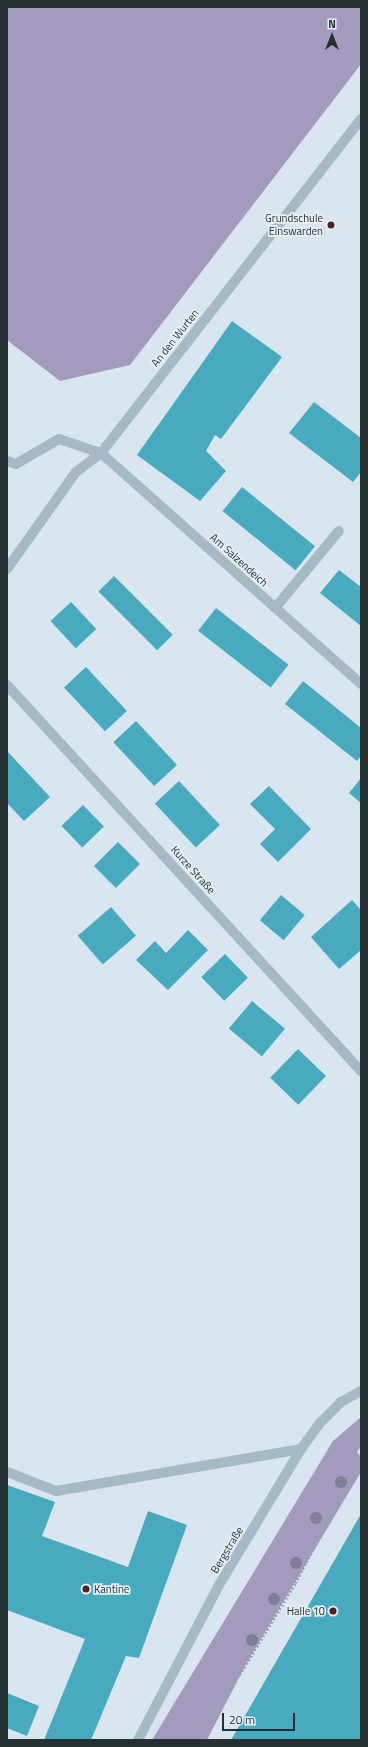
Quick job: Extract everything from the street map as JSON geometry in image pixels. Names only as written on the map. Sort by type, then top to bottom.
[{"type":"street","name":"An den Wurten","points":[[7,569],[76,472],[101,453],[361,119]]},
{"type":"street","points":[[7,461],[16,464],[59,439],[101,453]]},
{"type":"street","name":"Am Salzendeich","points":[[101,453],[361,684]]},
{"type":"street","points":[[275,608],[339,531]]},
{"type":"street","name":"Kurze Straße","points":[[7,684],[361,1071]]},
{"type":"street","name":"Bergstraße","points":[[138,1740],[219,1585],[302,1449],[320,1423],[341,1402],[361,1391]]},
{"type":"street","points":[[7,1472],[56,1491],[302,1449]]},
{"type":"path","points":[[187,1740],[224,1698],[246,1664],[295,1582],[361,1458]]},
{"type":"shaded area","points":[[7,7],[361,7],[361,64],[130,365],[60,381],[7,340]]},
{"type":"shaded area","points":[[361,1417],[361,1446],[357,1452],[361,1457],[361,1472],[246,1664],[207,1740],[152,1740],[333,1441]]},
{"type":"building","points":[[232,321],[282,357],[221,439],[215,435],[206,451],[226,471],[200,501],[137,455]]},
{"type":"building","points":[[314,402],[361,438],[361,472],[353,482],[289,433]]},
{"type":"building","points":[[242,487],[315,546],[296,570],[222,511]]},
{"type":"building","points":[[339,570],[361,587],[361,626],[320,593]]},
{"type":"building","points":[[114,576],[173,635],[157,650],[98,592]]},
{"type":"building","points":[[71,602],[96,629],[76,648],[51,621]]},
{"type":"building","points":[[216,608],[288,665],[271,687],[198,631]]},
{"type":"building","points":[[86,667],[127,711],[105,731],[64,687]]},
{"type":"building","points":[[303,681],[361,728],[361,756],[357,761],[285,704]]},
{"type":"building","points":[[136,721],[177,765],[154,786],[113,742]]},
{"type":"building","points":[[7,751],[50,797],[24,821],[7,803]]},
{"type":"building","points":[[361,778],[361,803],[349,793]]},
{"type":"building","points":[[179,781],[220,825],[196,847],[155,804]]},
{"type":"building","points":[[269,786],[311,829],[278,862],[260,844],[275,829],[250,804]]},
{"type":"building","points":[[83,805],[104,827],[82,847],[61,826]]},
{"type":"building","points":[[118,842],[140,864],[116,888],[94,866]]},
{"type":"building","points":[[281,895],[305,915],[284,940],[260,920]]},
{"type":"building","points":[[352,900],[361,910],[361,950],[339,969],[311,937]]},
{"type":"building","points":[[111,907],[136,936],[103,965],[78,936]]},
{"type":"building","points":[[188,930],[208,950],[168,990],[136,960],[155,941],[166,953]]},
{"type":"building","points":[[225,954],[248,978],[224,1001],[201,977]]},
{"type":"building","points":[[252,1001],[285,1029],[262,1056],[229,1029]]},
{"type":"building","points":[[298,1049],[326,1076],[298,1105],[270,1078]]},
{"type":"building","name":"Kantine","points":[[7,1485],[55,1502],[42,1536],[128,1567],[148,1511],[187,1525],[139,1658],[126,1656],[91,1740],[44,1740],[85,1639],[7,1610]]},
{"type":"building","name":"Halle 10","points":[[361,1514],[361,1740],[231,1740],[250,1707]]},
{"type":"building","points":[[7,1693],[39,1706],[27,1736],[7,1728]]},
{"type":"place","name":"Grundschule Einswarden","points":[[331,225]]},
{"type":"place","name":"Kantine","points":[[86,1589]]},
{"type":"place","name":"Halle 10","points":[[333,1611]]}]
